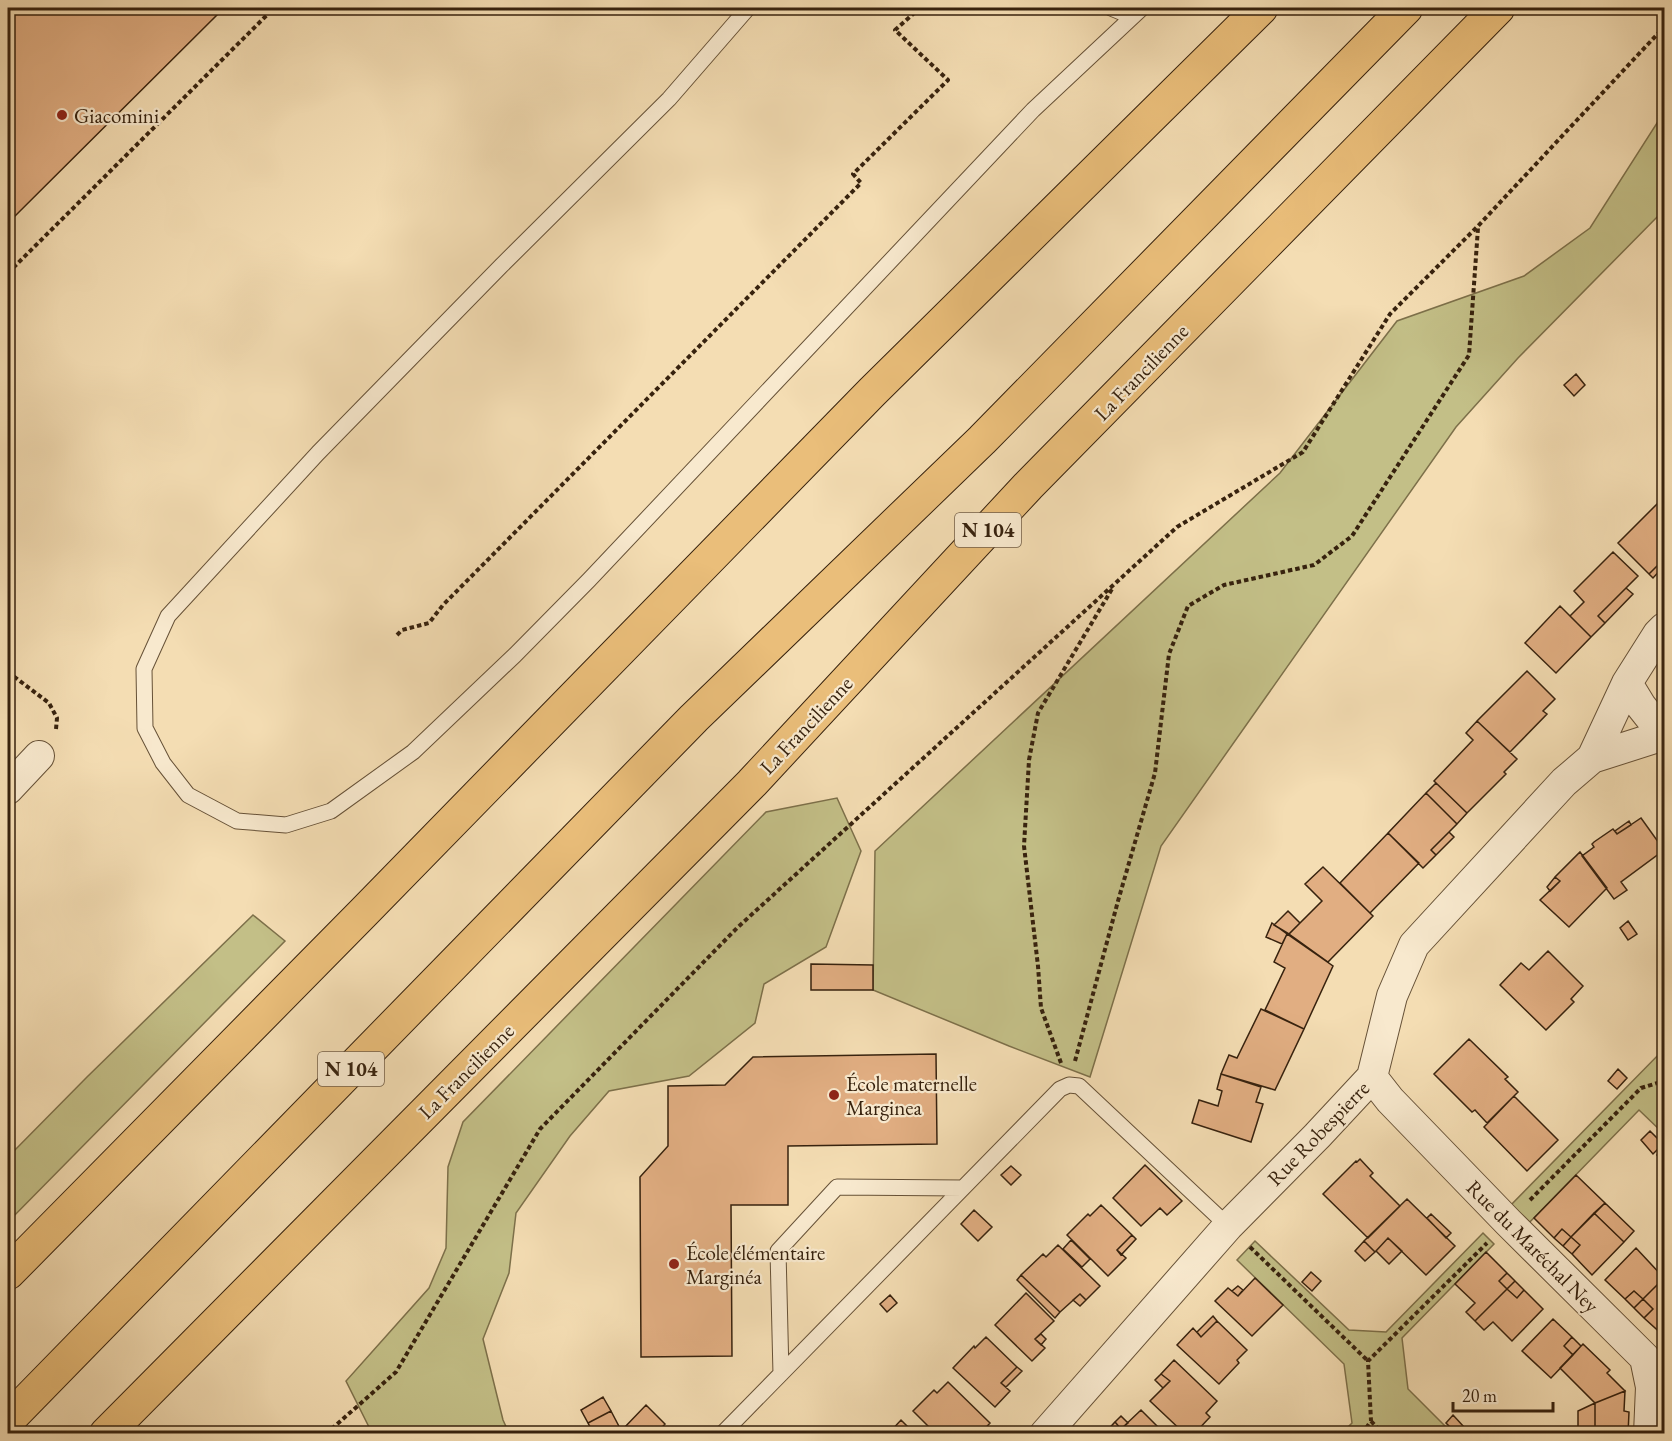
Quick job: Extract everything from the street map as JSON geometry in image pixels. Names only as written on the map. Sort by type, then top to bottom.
[{"type":"highway","points":[[8,1273],[872,392],[1261,8]]},
{"type":"highway","name":"N 104","points":[[8,1420],[694,718],[982,440],[1406,8]]},
{"type":"highway","name":"La Francilienne","points":[[106,1434],[752,783],[1029,486],[1498,8]]},
{"type":"street","points":[[1592,758],[1627,683],[1658,634],[1665,628]]},
{"type":"street","points":[[1627,683],[1641,706],[1664,735]]},
{"type":"street","name":"Rue Robespierre","points":[[1044,1434],[1228,1226],[1372,1077],[1392,996],[1414,945],[1564,782],[1592,758],[1664,735]]},
{"type":"street","points":[[8,789],[39,756]]},
{"type":"street","name":"Rue du Maréchal Ney","points":[[1372,1077],[1390,1100],[1508,1222],[1645,1358],[1651,1387],[1649,1434]]},
{"type":"lane","points":[[748,8],[669,99],[318,453],[168,616],[144,669],[145,728],[163,763],[188,795],[237,821],[286,825],[331,811],[413,752],[515,655],[589,580],[1046,97],[1140,8]]},
{"type":"lane","points":[[1111,8],[1123,14],[1140,8]]},
{"type":"lane","points":[[722,1434],[1060,1089],[1069,1085],[1080,1086],[1228,1226]]},
{"type":"lane","points":[[781,1374],[778,1251],[837,1187],[963,1188]]},
{"type":"path","points":[[8,273],[274,8]]},
{"type":"path","points":[[397,635],[402,630],[429,623],[444,605],[861,183],[852,174],[948,80],[895,30],[920,8]]},
{"type":"path","points":[[326,1434],[396,1372],[540,1129],[738,927],[1177,526],[1304,452],[1390,314],[1478,226],[1665,27]]},
{"type":"path","points":[[1069,1085],[1155,773],[1169,654],[1188,606],[1224,585],[1314,565],[1352,536],[1469,355],[1478,226]]},
{"type":"path","points":[[1069,1085],[1041,1008],[1024,846],[1029,760],[1038,713],[1115,583]]},
{"type":"path","points":[[8,672],[49,703],[57,717],[56,734],[39,756]]},
{"type":"path","points":[[1368,1361],[1641,1088],[1665,1081]]},
{"type":"path","points":[[1228,1226],[1368,1361],[1371,1421],[1362,1434]]},
{"type":"path","points":[[1371,1421],[1383,1434]]},
{"type":"shaded area","points":[[1664,112],[1664,210],[1518,358],[1456,427],[1161,846],[1090,1077],[873,990],[875,851],[1280,473],[1397,321],[1524,276],[1590,228]]},
{"type":"shaded area","points":[[837,798],[861,851],[826,947],[764,984],[755,1023],[689,1076],[609,1091],[570,1136],[516,1213],[509,1273],[483,1339],[503,1420],[509,1433],[372,1433],[346,1381],[429,1288],[446,1248],[448,1167],[463,1122],[766,812]]},
{"type":"shaded area","points":[[253,915],[285,941],[8,1222],[8,1157]]},
{"type":"shaded area","points":[[1664,1049],[1664,1134],[1639,1110],[1526,1226],[1508,1208]]},
{"type":"shaded area","points":[[1483,1233],[1494,1244],[1402,1338],[1408,1389],[1452,1433],[1342,1433],[1352,1423],[1344,1364],[1237,1260],[1255,1241],[1349,1330],[1386,1332]]},
{"type":"building","name":"Giacomini","points":[[8,8],[224,8],[8,223]]},
{"type":"building","points":[[1576,374],[1585,385],[1574,396],[1564,385]]},
{"type":"building","points":[[1661,500],[1664,503],[1664,559],[1649,574],[1618,543]]},
{"type":"building","points":[[1613,552],[1638,576],[1598,616],[1605,623],[1591,637],[1570,616],[1584,602],[1574,591]]},
{"type":"building","points":[[1664,559],[1664,566],[1653,578],[1649,574]]},
{"type":"building","points":[[1626,588],[1633,594],[1605,623],[1598,616]]},
{"type":"building","points":[[1560,606],[1591,637],[1556,673],[1525,643]]},
{"type":"building","points":[[1527,671],[1555,699],[1543,711],[1547,714],[1510,752],[1477,721]]},
{"type":"building","points":[[1477,721],[1517,759],[1504,772],[1506,774],[1467,813],[1434,781],[1473,740],[1466,733]]},
{"type":"building","points":[[1436,783],[1467,813],[1457,824],[1426,793]]},
{"type":"building","points":[[1426,793],[1457,824],[1431,850],[1436,855],[1423,868],[1388,833]]},
{"type":"building","points":[[1641,818],[1664,850],[1621,882],[1627,890],[1614,899],[1582,856],[1594,847],[1592,844],[1594,842],[1613,829],[1617,834]]},
{"type":"building","points":[[1629,821],[1631,825],[1617,834],[1615,831]]},
{"type":"building","points":[[1449,832],[1454,837],[1436,855],[1431,850]]},
{"type":"building","points":[[1388,833],[1419,863],[1370,913],[1340,883]]},
{"type":"building","points":[[1580,852],[1607,888],[1569,927],[1540,900],[1560,881],[1555,877]]},
{"type":"building","points":[[1323,867],[1373,916],[1328,962],[1289,934],[1322,901],[1305,884]]},
{"type":"building","points":[[1555,877],[1560,881],[1550,891],[1547,887]]},
{"type":"building","points":[[1288,911],[1300,923],[1289,934],[1274,925]]},
{"type":"building","points":[[1628,921],[1637,934],[1628,940],[1620,928]]},
{"type":"building","points":[[1272,923],[1287,934],[1282,944],[1266,937]]},
{"type":"building","points":[[1287,934],[1333,966],[1304,1029],[1265,1010],[1285,968],[1274,962]]},
{"type":"building","points":[[1548,951],[1583,986],[1571,999],[1574,1002],[1546,1030],[1500,985],[1521,963],[1529,970]]},
{"type":"building","points":[[811,964],[873,965],[873,990],[811,990]]},
{"type":"building","points":[[1261,1009],[1304,1029],[1275,1090],[1221,1074],[1229,1055],[1237,1058]]},
{"type":"building","points":[[1469,1039],[1508,1077],[1505,1079],[1518,1092],[1487,1123],[1475,1110],[1472,1112],[1434,1074]]},
{"type":"building","points":[[936,1054],[937,1144],[788,1146],[788,1205],[731,1205],[732,1356],[641,1357],[640,1177],[668,1146],[668,1086],[725,1085],[753,1057]]},
{"type":"building","points":[[1618,1069],[1627,1078],[1617,1089],[1608,1081]]},
{"type":"building","points":[[1221,1074],[1261,1087],[1256,1102],[1263,1104],[1251,1142],[1192,1123],[1199,1100],[1218,1106],[1222,1091],[1217,1089]]},
{"type":"building","points":[[1514,1096],[1558,1140],[1527,1171],[1484,1127]]},
{"type":"building","points":[[1650,1131],[1663,1144],[1653,1154],[1641,1140]]},
{"type":"building","points":[[1664,1147],[1664,1163],[1657,1155]]},
{"type":"building","points":[[1360,1159],[1373,1173],[1370,1176],[1400,1206],[1368,1238],[1323,1194]]},
{"type":"building","points":[[1145,1165],[1182,1201],[1167,1215],[1160,1208],[1141,1226],[1113,1198]]},
{"type":"building","points":[[1011,1166],[1021,1175],[1011,1185],[1001,1175]]},
{"type":"building","points":[[1576,1175],[1605,1203],[1571,1237],[1562,1229],[1554,1238],[1534,1218]]},
{"type":"building","points":[[1407,1199],[1455,1246],[1426,1275],[1388,1238],[1375,1252],[1364,1241]]},
{"type":"building","points":[[1605,1203],[1634,1231],[1624,1242],[1594,1213]]},
{"type":"building","points":[[1101,1205],[1132,1235],[1117,1250],[1126,1258],[1108,1276],[1067,1235],[1088,1214],[1090,1216]]},
{"type":"building","points":[[974,1210],[992,1227],[978,1241],[961,1224]]},
{"type":"building","points":[[1594,1213],[1624,1242],[1592,1275],[1572,1254],[1580,1245],[1571,1237]]},
{"type":"building","points":[[1431,1214],[1451,1233],[1446,1238],[1427,1218]]},
{"type":"building","points":[[1562,1229],[1571,1237],[1563,1246],[1554,1238]]},
{"type":"building","points":[[1132,1235],[1136,1239],[1121,1255],[1117,1250]]},
{"type":"building","points":[[1571,1237],[1580,1245],[1572,1254],[1563,1246]]},
{"type":"building","points":[[1388,1238],[1402,1251],[1389,1264],[1376,1251]]},
{"type":"building","points":[[1071,1240],[1090,1259],[1082,1267],[1063,1249]]},
{"type":"building","points":[[1364,1241],[1375,1252],[1365,1261],[1355,1251]]},
{"type":"building","points":[[1058,1245],[1100,1286],[1086,1300],[1080,1294],[1060,1312],[1021,1275],[1043,1254],[1046,1257]]},
{"type":"building","points":[[1636,1248],[1664,1278],[1643,1299],[1634,1291],[1625,1299],[1605,1280]]},
{"type":"building","points":[[1486,1252],[1507,1273],[1499,1281],[1507,1289],[1475,1321],[1466,1312],[1475,1303],[1455,1284]]},
{"type":"building","points":[[1311,1272],[1321,1281],[1312,1291],[1302,1282]]},
{"type":"building","points":[[1507,1273],[1515,1281],[1507,1289],[1499,1281]]},
{"type":"building","points":[[1021,1275],[1060,1312],[1055,1318],[1017,1280]]},
{"type":"building","points":[[1255,1278],[1283,1305],[1252,1336],[1215,1301],[1228,1288],[1238,1296]]},
{"type":"building","points":[[1664,1278],[1664,1336],[1644,1318],[1653,1309],[1643,1299]]},
{"type":"building","points":[[1515,1281],[1524,1290],[1517,1298],[1507,1289]]},
{"type":"building","points":[[1238,1286],[1243,1290],[1238,1296],[1232,1291]]},
{"type":"building","points":[[1507,1289],[1517,1298],[1524,1290],[1543,1309],[1512,1341],[1493,1322],[1484,1330],[1475,1321]]},
{"type":"building","points":[[1634,1291],[1643,1299],[1634,1308],[1625,1299]]},
{"type":"building","points":[[1026,1293],[1054,1321],[1035,1339],[1045,1348],[1032,1361],[995,1325]]},
{"type":"building","points":[[1080,1294],[1086,1300],[1080,1306],[1073,1300]]},
{"type":"building","points":[[890,1295],[897,1303],[887,1312],[880,1304]]},
{"type":"building","points":[[1643,1299],[1653,1309],[1644,1318],[1634,1308]]},
{"type":"building","points":[[1213,1316],[1217,1321],[1201,1337],[1197,1332]]},
{"type":"building","points":[[1553,1319],[1572,1337],[1564,1346],[1573,1355],[1551,1378],[1522,1351]]},
{"type":"building","points":[[1217,1321],[1247,1350],[1237,1360],[1239,1363],[1219,1384],[1177,1345],[1193,1328],[1201,1337]]},
{"type":"building","points":[[1041,1334],[1046,1339],[1041,1345],[1035,1339]]},
{"type":"building","points":[[986,1337],[1017,1367],[1001,1383],[1010,1391],[995,1407],[953,1368]]},
{"type":"building","points":[[1572,1337],[1581,1346],[1573,1355],[1564,1346]]},
{"type":"building","points":[[1583,1344],[1610,1370],[1607,1373],[1625,1391],[1595,1403],[1560,1368]]},
{"type":"building","points":[[1174,1360],[1217,1401],[1206,1413],[1210,1417],[1194,1434],[1185,1434],[1150,1401],[1170,1381],[1161,1374]]},
{"type":"building","points":[[1017,1367],[1022,1371],[1006,1387],[1001,1383]]},
{"type":"building","points":[[1161,1374],[1170,1381],[1163,1388],[1155,1380]]},
{"type":"building","points":[[948,1382],[990,1423],[980,1434],[974,1434],[970,1430],[967,1434],[936,1434],[913,1411],[934,1390],[937,1393]]},
{"type":"building","points":[[1625,1391],[1624,1411],[1629,1412],[1628,1434],[1595,1434],[1595,1403]]},
{"type":"building","points":[[603,1397],[611,1411],[588,1423],[581,1410]]},
{"type":"building","points":[[1595,1403],[1595,1434],[1578,1434],[1578,1411]]},
{"type":"building","points":[[646,1405],[665,1424],[656,1434],[628,1434],[623,1429]]},
{"type":"building","points":[[1141,1410],[1165,1434],[1104,1434],[1115,1422],[1121,1429]]},
{"type":"building","points":[[611,1411],[623,1434],[594,1434],[588,1423]]},
{"type":"building","points":[[1453,1415],[1464,1427],[1457,1434],[1446,1423]]},
{"type":"building","points":[[1121,1416],[1128,1423],[1121,1429],[1115,1422]]},
{"type":"building","points":[[901,1420],[915,1434],[888,1434]]},
{"type":"place","name":"Giacomini","points":[[62,115]]},
{"type":"place","name":"École maternelle Marginea","points":[[834,1095]]},
{"type":"place","name":"École élémentaire Marginéa","points":[[674,1264]]}]
